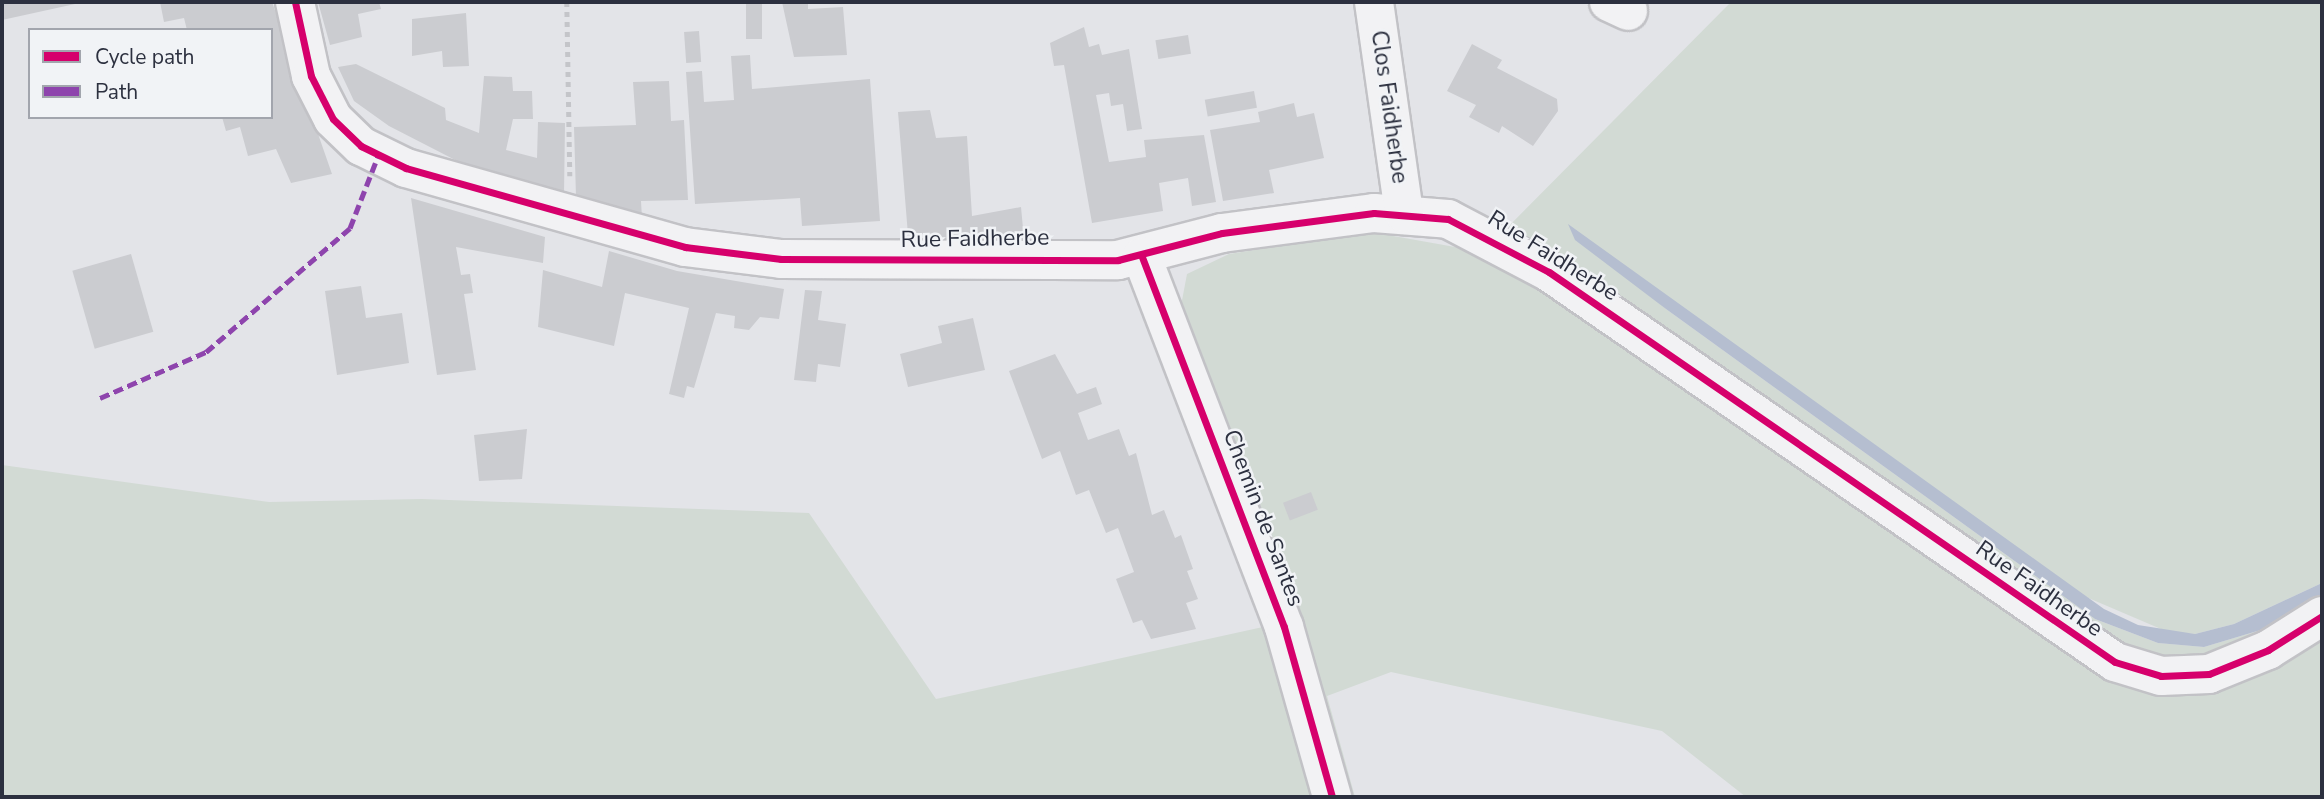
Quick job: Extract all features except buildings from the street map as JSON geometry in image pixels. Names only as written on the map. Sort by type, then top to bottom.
[{"type":"street","name":"Rue Faidherbe","points":[[295,2],[311,76],[332,118],[361,146],[406,168],[685,247],[781,259],[1142,257],[1222,233],[1404,212],[1469,226],[1540,266],[2115,662],[2161,676],[2209,674],[2268,650],[2322,616]]},
{"type":"street","name":"Clos Faidherbe","points":[[1374,2],[1404,212]]},
{"type":"street","name":"Chemin de Santes","points":[[1142,257],[1284,627],[1332,797]]},
{"type":"path","points":[[562,212],[572,169],[567,2]]},
{"type":"shaded area","points":[[1731,2],[2322,2],[2322,583],[2234,624],[2195,634],[2168,632],[2079,594],[1569,226],[1666,309],[2095,619],[2158,643],[2204,647],[2284,623],[2322,596],[2322,797],[1746,797],[1662,731],[1391,672],[1327,696],[1355,797],[2,797],[2,465],[269,502],[422,499],[809,513],[936,699],[1299,619],[1180,311],[1187,274],[1229,254],[1371,232],[1483,252]]},
{"type":"water","points":[[1568,224],[2104,609],[2138,625],[2195,634],[2234,624],[2322,583],[2322,596],[2284,623],[2204,647],[2158,643],[2095,619],[1666,309],[1575,240]]},
{"type":"marked path","points":[[100,398],[206,352],[350,228],[378,156]]},
{"type":"cycle path","points":[[295,2],[311,76],[333,119],[361,146],[406,168],[685,247],[781,259],[1118,260],[1222,233],[1374,213],[1448,219],[1549,272],[2115,662],[2161,676],[2209,674],[2268,650],[2322,616]]},
{"type":"cycle path","points":[[1142,257],[1284,627],[1332,797]]}]
